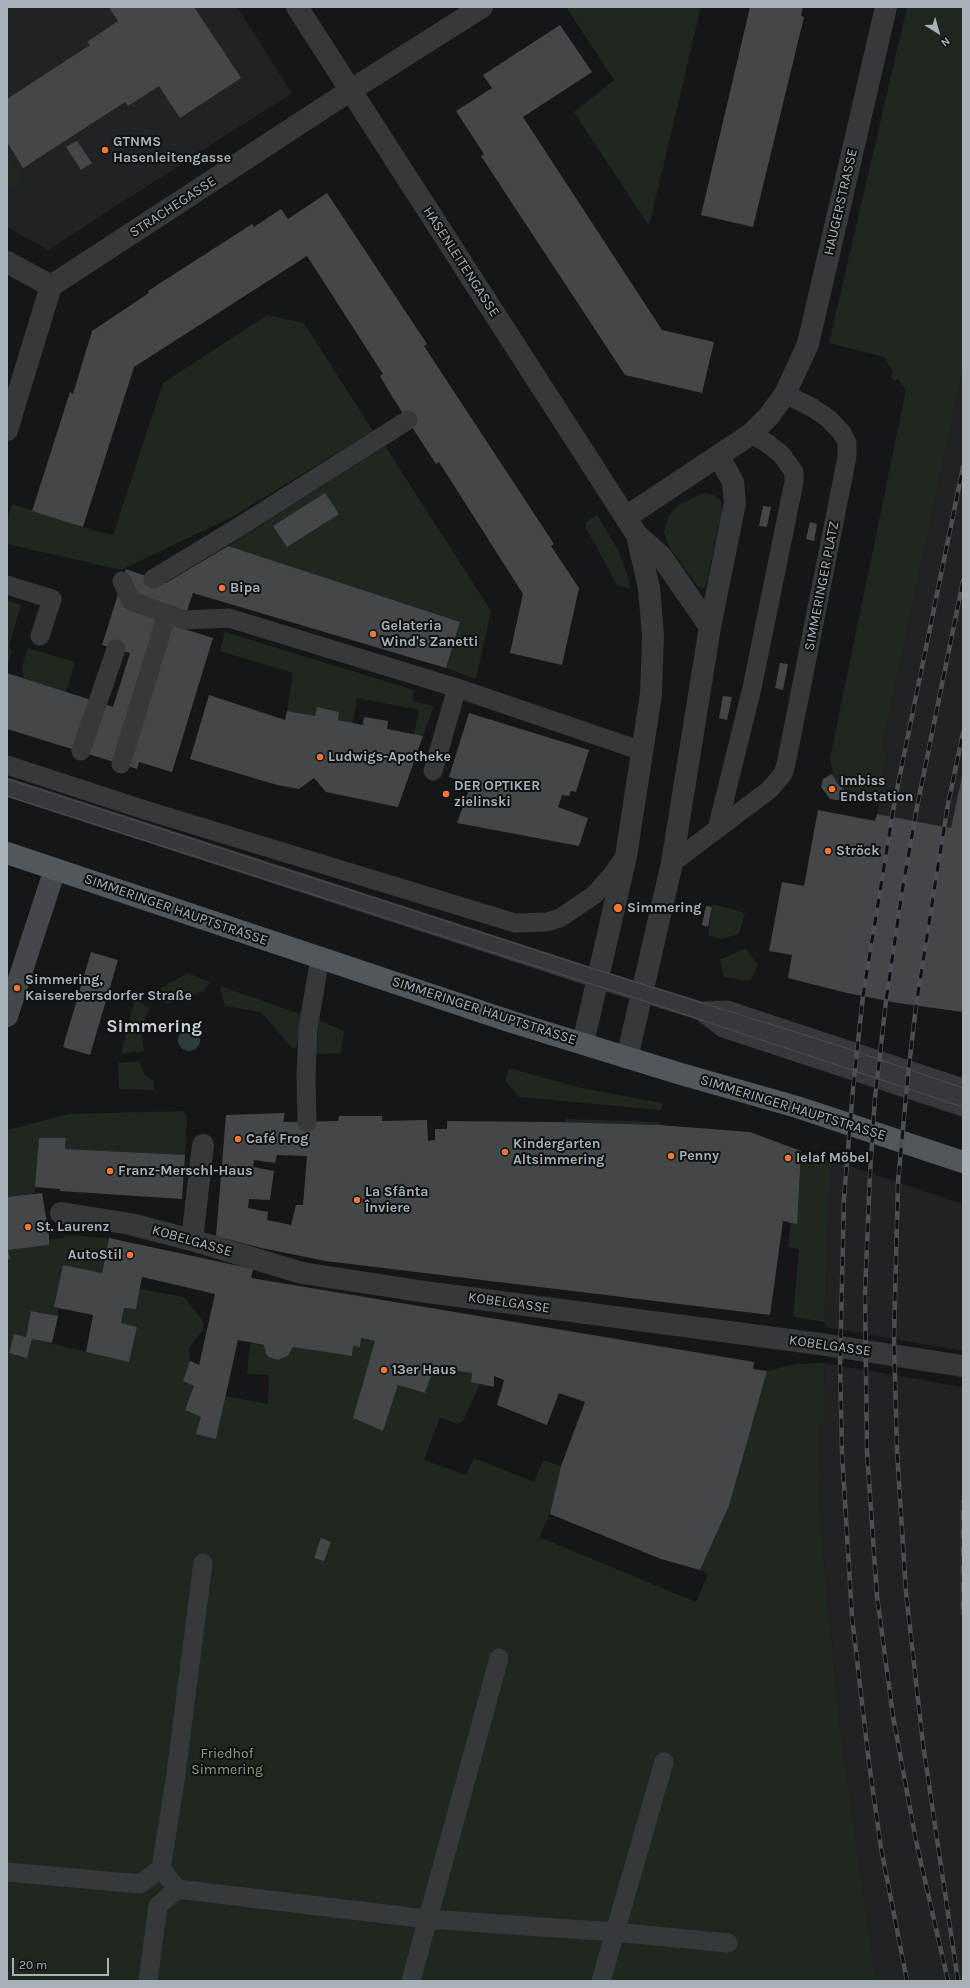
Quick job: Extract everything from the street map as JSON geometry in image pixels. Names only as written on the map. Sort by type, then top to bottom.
[{"type":"main road","name":"SIMMERINGER HAUPTSTRASSE","points":[[7,853],[320,958],[627,1058],[797,1107],[963,1162]]},
{"type":"main road","points":[[7,1016],[54,869]]},
{"type":"street","name":"HASENLEITENGASSE","points":[[297,7],[352,90],[626,517]]},
{"type":"street","name":"STRACHEGASSE","points":[[51,286],[482,7]]},
{"type":"street","name":"HAUGERSTRASSE","points":[[785,394],[808,344],[886,7]]},
{"type":"street","points":[[7,262],[51,286],[7,430]]},
{"type":"street","points":[[710,627],[661,556],[637,535],[626,517],[719,457],[751,434],[769,416],[785,394]]},
{"type":"street","points":[[627,1058],[672,863],[710,627],[736,503],[736,492],[733,482],[719,457]]},
{"type":"street","points":[[583,1043],[626,856],[650,694],[653,635],[649,588],[637,535]]},
{"type":"street","points":[[192,1240],[203,1145]]},
{"type":"street","name":"KOBELGASSE","points":[[61,1213],[130,1224],[192,1240],[302,1273],[426,1292],[812,1343],[963,1366]]},
{"type":"lane","name":"SIMMERINGER PLATZ","points":[[672,863],[769,790],[783,774],[786,764],[848,457],[847,443],[842,433],[829,419],[813,408],[785,394]]},
{"type":"lane","points":[[153,579],[239,527],[408,420]]},
{"type":"lane","points":[[717,830],[752,688],[794,482],[794,472],[781,454],[767,443],[751,434]]},
{"type":"lane","points":[[122,581],[131,601],[184,620],[229,618],[457,688],[642,751]]},
{"type":"lane","points":[[7,585],[52,599],[40,636]]},
{"type":"lane","points":[[121,764],[167,614]]},
{"type":"lane","points":[[81,751],[116,649]]},
{"type":"lane","points":[[433,771],[457,688]]},
{"type":"lane","points":[[7,765],[153,813],[515,923],[547,922],[560,918],[594,895],[626,856]]},
{"type":"lane","points":[[7,787],[598,979],[701,1011],[727,1010],[963,1088]]},
{"type":"lane","points":[[307,1122],[306,1076],[308,1028],[320,958]]},
{"type":"lane","points":[[701,1011],[722,1028],[963,1107]]},
{"type":"lane","points":[[7,1872],[140,1884],[161,1868],[175,1781],[203,1563]]},
{"type":"lane","points":[[411,1981],[499,1658]]},
{"type":"lane","points":[[601,1981],[664,1762]]},
{"type":"lane","points":[[161,1868],[177,1890]]},
{"type":"lane","points":[[140,1884],[158,1906]]},
{"type":"lane","points":[[148,1981],[158,1906],[177,1890],[427,1919],[614,1932],[728,1944]]},
{"type":"shaded area","name":"GTNMS Hasenleitengasse","points":[[7,7],[237,7],[292,93],[48,250],[7,227]]},
{"type":"shaded area","points":[[963,369],[963,830],[877,814],[888,752],[882,749]]},
{"type":"shaded area","points":[[189,1029],[197,1032],[200,1040],[197,1048],[189,1051],[181,1048],[178,1040],[181,1032]]},
{"type":"shaded area","points":[[831,1160],[963,1204],[963,1351],[825,1327]]},
{"type":"shaded area","points":[[824,1363],[963,1387],[963,1981],[876,1981],[840,1726],[821,1527],[819,1425],[826,1423]]},
{"type":"green space","points":[[566,7],[701,7],[649,226],[574,112],[614,80]]},
{"type":"green space","points":[[907,7],[963,7],[963,369],[882,749],[888,751],[879,802],[857,798],[850,795],[834,779],[830,758],[906,390],[898,379],[894,381],[890,376],[894,373],[884,357],[829,343]]},
{"type":"green space","points":[[7,154],[23,180],[7,190]]},
{"type":"green space","points":[[267,315],[304,323],[373,431],[234,516],[121,570],[7,544],[7,522],[12,504],[113,535],[163,383]]},
{"type":"green space","points":[[385,446],[491,611],[476,679],[446,668],[460,623],[228,546]]},
{"type":"green space","points":[[704,493],[715,495],[721,502],[722,511],[706,586],[703,589],[698,587],[668,545],[664,532],[667,520],[673,510],[680,504]]},
{"type":"green space","points":[[597,515],[619,551],[630,589],[617,585],[586,528],[586,522]]},
{"type":"green space","points":[[7,600],[21,605],[9,646],[12,652],[8,664]]},
{"type":"green space","points":[[225,632],[414,690],[412,701],[434,706],[423,736],[414,735],[419,710],[357,698],[353,723],[338,720],[339,712],[317,707],[315,716],[287,711],[293,673],[220,651]]},
{"type":"green space","points":[[28,648],[75,662],[66,692],[24,678],[22,665]]},
{"type":"green space","points":[[713,904],[745,913],[739,934],[721,939],[708,935]]},
{"type":"green space","points":[[746,948],[758,966],[750,981],[724,977],[720,960]]},
{"type":"green space","points":[[188,973],[210,982],[204,991],[167,1004],[155,991]]},
{"type":"green space","points":[[220,986],[303,1015],[296,1048],[292,1048],[261,1012],[225,1006]]},
{"type":"green space","points":[[135,999],[150,1009],[141,1026],[144,1051],[121,1054]]},
{"type":"green space","points":[[319,1020],[344,1031],[341,1053],[316,1054]]},
{"type":"green space","points":[[139,1061],[145,1076],[154,1081],[154,1090],[119,1089],[118,1063]]},
{"type":"green space","points":[[509,1068],[581,1088],[663,1103],[661,1110],[519,1097],[505,1081]]},
{"type":"green space","points":[[183,1111],[187,1116],[185,1155],[65,1149],[66,1138],[39,1138],[35,1193],[7,1197],[7,1130],[69,1114]]},
{"type":"green space","points":[[566,1119],[660,1122],[659,1125],[565,1122]]},
{"type":"green space","points":[[831,1160],[825,1322],[793,1317],[799,1249],[788,1247],[791,1223],[796,1224],[800,1161]]},
{"type":"green space","name":"Friedhof Simmering","points":[[64,1235],[109,1238],[102,1273],[63,1265],[54,1307],[58,1308],[58,1316],[31,1311],[26,1337],[14,1334],[9,1353],[27,1357],[32,1339],[129,1362],[137,1327],[121,1323],[124,1308],[136,1309],[140,1289],[184,1297],[203,1321],[203,1330],[189,1348],[190,1361],[183,1381],[194,1386],[186,1410],[201,1417],[197,1434],[216,1439],[225,1396],[268,1404],[269,1375],[247,1374],[250,1343],[264,1345],[266,1354],[269,1357],[278,1360],[288,1356],[293,1347],[352,1356],[353,1346],[360,1347],[361,1338],[375,1341],[383,1431],[398,1385],[425,1393],[434,1367],[472,1373],[471,1382],[480,1384],[463,1421],[457,1424],[440,1417],[424,1460],[466,1475],[474,1458],[534,1482],[543,1460],[561,1466],[550,1514],[539,1537],[696,1602],[708,1574],[700,1570],[729,1506],[767,1371],[796,1364],[824,1363],[826,1424],[819,1425],[821,1527],[840,1726],[876,1981],[7,1981],[7,1259],[10,1259],[8,1250],[49,1245],[49,1240],[64,1238]]},
{"type":"building","points":[[109,7],[194,7],[241,78],[180,118],[159,86],[128,106],[125,102],[23,168],[7,142],[7,99],[90,45],[87,42],[118,21]]},
{"type":"building","points":[[750,7],[803,7],[801,16],[804,17],[753,227],[701,215]]},
{"type":"building","points":[[560,25],[592,72],[523,117],[662,330],[714,342],[702,393],[625,375],[481,156],[484,154],[456,111],[492,88],[483,75]]},
{"type":"building","points":[[77,141],[92,163],[81,170],[66,147]]},
{"type":"building","points":[[327,193],[427,344],[424,346],[554,544],[551,546],[579,588],[562,665],[510,653],[523,594],[439,462],[436,464],[393,398],[380,376],[383,374],[307,256],[134,367],[83,527],[32,511],[70,392],[73,394],[92,331],[149,293],[148,291],[252,224],[254,227],[281,209],[288,219]]},
{"type":"building","points":[[325,493],[339,514],[287,547],[273,526]]},
{"type":"building","points":[[763,506],[771,507],[767,527],[759,526]]},
{"type":"building","points":[[810,522],[817,524],[814,541],[806,539]]},
{"type":"building","points":[[228,546],[460,622],[446,668],[193,593],[181,628],[213,638],[172,772],[139,762],[137,769],[7,729],[7,673],[113,707],[130,653],[102,645],[126,569],[166,583]]},
{"type":"building","points":[[780,663],[788,664],[783,690],[775,688]]},
{"type":"building","points":[[209,695],[285,720],[287,711],[315,716],[317,707],[339,712],[338,720],[363,725],[364,717],[388,721],[387,729],[423,736],[398,807],[326,792],[314,778],[299,789],[277,785],[190,759]]},
{"type":"building","points":[[723,696],[732,697],[727,720],[719,718]]},
{"type":"building","points":[[469,713],[589,750],[576,792],[571,791],[569,796],[562,795],[558,807],[588,818],[579,846],[457,823],[471,784],[449,777]]},
{"type":"building","points":[[963,772],[963,1012],[898,1003],[847,993],[788,978],[792,955],[769,951],[782,882],[804,886],[818,810],[875,821],[877,814],[951,828]]},
{"type":"building","name":"Imbiss Endstation","points":[[832,774],[837,783],[850,795],[843,801],[830,799],[821,787],[823,779]]},
{"type":"building","points":[[706,906],[712,907],[708,927],[702,925]]},
{"type":"building","points":[[91,952],[118,960],[90,1055],[63,1047]]},
{"type":"building","points":[[285,1113],[283,1122],[338,1121],[339,1116],[382,1116],[382,1121],[427,1120],[428,1141],[435,1140],[435,1129],[447,1129],[447,1121],[659,1125],[750,1132],[801,1151],[797,1224],[783,1221],[770,1315],[326,1261],[261,1248],[216,1236],[226,1115]],"holes":[[[277,1155],[307,1156],[303,1205],[296,1205],[291,1225],[267,1220],[268,1212],[248,1208],[249,1199],[270,1200],[274,1171],[253,1167],[254,1160],[275,1163]]]},
{"type":"building","name":"Franz-Merschl-Haus","points":[[39,1138],[66,1138],[65,1149],[185,1155],[182,1199],[60,1191],[60,1189],[35,1187]]},
{"type":"building","name":"St. Laurenz","points":[[42,1193],[49,1235],[49,1245],[8,1250],[10,1259],[7,1259],[7,1197]]},
{"type":"building","points":[[109,1238],[253,1269],[251,1278],[754,1362],[753,1369],[767,1371],[729,1506],[700,1570],[661,1559],[550,1514],[561,1466],[585,1402],[559,1393],[547,1425],[497,1405],[504,1380],[494,1376],[494,1387],[471,1382],[472,1373],[434,1367],[425,1393],[398,1385],[383,1431],[353,1418],[375,1341],[361,1338],[360,1347],[353,1346],[352,1356],[293,1347],[288,1356],[278,1360],[269,1357],[266,1354],[264,1345],[238,1340],[216,1439],[196,1434],[201,1417],[185,1410],[194,1386],[183,1381],[190,1361],[199,1365],[215,1294],[142,1277],[136,1309],[124,1308],[121,1323],[137,1327],[129,1362],[86,1352],[93,1315],[54,1307],[63,1265],[102,1273]]},
{"type":"building","points":[[31,1311],[58,1316],[52,1343],[32,1339],[27,1358],[9,1353],[14,1334],[26,1337]]},
{"type":"building","points":[[321,1538],[331,1542],[324,1561],[314,1558]]},
{"type":"tram line","points":[[7,779],[600,971],[840,1046],[963,1088]]},
{"type":"tram line","points":[[7,796],[641,1000],[963,1107]]},
{"type":"railway","points":[[907,1981],[881,1848],[869,1763],[852,1617],[842,1452],[840,1366],[844,1199],[853,1089],[863,996],[895,799],[963,467]]},
{"type":"railway","points":[[948,1981],[916,1841],[893,1716],[877,1596],[867,1452],[865,1294],[875,1098],[886,1001],[902,892],[917,807],[963,581]]},
{"type":"railway","points":[[958,1981],[923,1744],[906,1592],[897,1451],[894,1339],[898,1182],[908,1075],[916,1006],[948,804],[963,733]]},
{"type":"railway","points":[[963,1502],[963,1612]]},
{"type":"place","name":"GTNMS Hasenleitengasse","points":[[105,150]]},
{"type":"place","name":"Bipa","points":[[222,588]]},
{"type":"place","name":"Gelateria Wind's Zanetti","points":[[373,634]]},
{"type":"place","name":"Ludwigs-Apotheke","points":[[320,757]]},
{"type":"place","name":"Imbiss Endstation","points":[[832,789]]},
{"type":"place","name":"DER OPTIKER zielinski","points":[[446,794]]},
{"type":"place","name":"Ströck","points":[[828,851]]},
{"type":"place","name":"Simmering","points":[[618,908]]},
{"type":"place","name":"Simmering, Kaiserebersdorfer Straße","points":[[17,988]]},
{"type":"place","name":"Café Frog","points":[[238,1139]]},
{"type":"place","name":"Kindergarten Altsimmering","points":[[505,1152]]},
{"type":"place","name":"Penny","points":[[671,1156]]},
{"type":"place","name":"Ielaf Möbel","points":[[788,1158]]},
{"type":"place","name":"Franz-Merschl-Haus","points":[[110,1171]]},
{"type":"place","name":"La Sfânta Înviere","points":[[357,1200]]},
{"type":"place","name":"St. Laurenz","points":[[28,1227]]},
{"type":"place","name":"AutoStil","points":[[130,1255]]},
{"type":"place","name":"13er Haus","points":[[384,1370]]},
{"type":"district","name":"Simmering","points":[[154,1027]]}]
